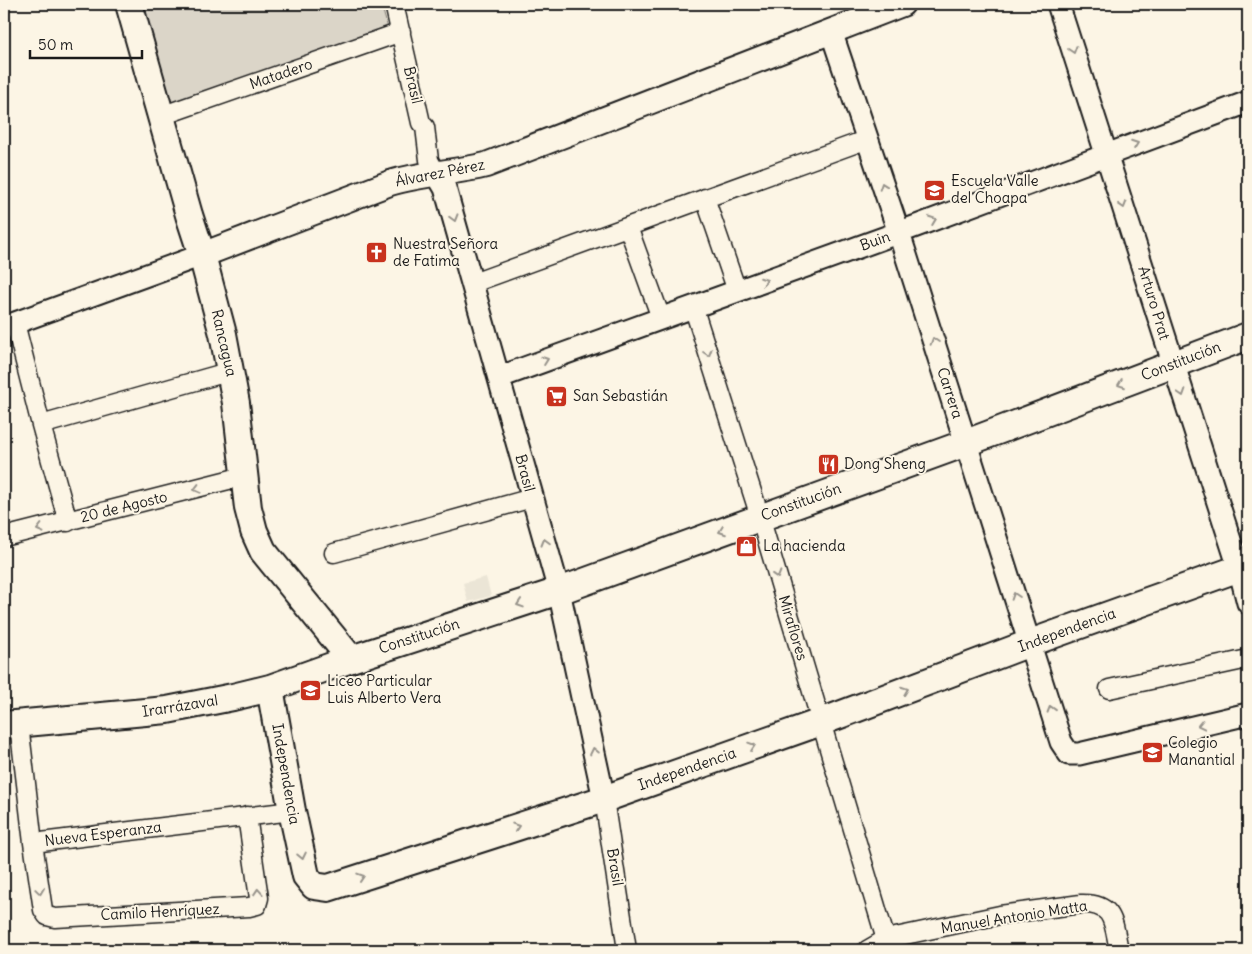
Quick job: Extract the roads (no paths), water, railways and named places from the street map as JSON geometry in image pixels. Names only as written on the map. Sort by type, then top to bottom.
[{"type":"main road","name":"Rancagua","points":[[129,4],[202,255],[231,371],[250,520],[263,551],[351,659]]},
{"type":"main road","name":"Álvarez Pérez","points":[[202,255],[390,182],[418,175],[464,171],[486,165],[902,4]]},
{"type":"main road","name":"Constitución","points":[[351,659],[559,591],[966,443],[1248,336]]},
{"type":"main road","name":"Independencia","points":[[270,688],[292,811],[306,876],[314,886],[323,888],[604,799],[821,722],[1030,643],[1244,567]]},
{"type":"main road","name":"Irarrázaval","points":[[11,724],[167,710],[270,688],[351,659]]},
{"type":"street","name":"Brasil","points":[[394,4],[421,123],[425,127],[430,160],[445,188],[559,591],[604,799],[627,950]]},
{"type":"street","name":"Arturo Prat","points":[[1058,4],[1173,364],[1244,567],[1248,603]]},
{"type":"street","name":"Carrera","points":[[831,31],[899,232],[1061,742],[1069,754],[1079,754],[1248,714]]},
{"type":"street","name":"Matadero","points":[[161,116],[401,32]]},
{"type":"street","name":"Buin","points":[[500,377],[899,232],[1248,102]]},
{"type":"street","points":[[473,283],[868,139]]},
{"type":"street","points":[[705,198],[737,290]]},
{"type":"street","points":[[628,227],[661,318]]},
{"type":"street","name":"Álvarez Pérez","points":[[10,325],[202,255]]},
{"type":"street","name":"Miraflores","points":[[693,306],[760,517],[888,945]]},
{"type":"street","points":[[10,325],[68,522]]},
{"type":"street","points":[[41,425],[231,371]]},
{"type":"street","name":"20 de Agosto","points":[[4,537],[244,476]]},
{"type":"street","points":[[334,553],[532,498]]},
{"type":"street","points":[[1109,689],[1248,659]]},
{"type":"street","name":"Nueva Esperanza","points":[[11,724],[33,843],[292,811]]},
{"type":"street","name":"Camilo Henríquez","points":[[33,843],[43,910],[47,916],[55,918],[249,907],[257,905],[259,898],[247,816]]},
{"type":"street","name":"Manuel Antonio Matta","points":[[868,950],[1018,913],[1093,904],[1104,907],[1111,917],[1119,950]]},
{"type":"place","name":"Escuela Valle del Choapa","points":[[935,190]]},
{"type":"place","name":"Nuestra Señora de Fatima","points":[[377,253]]},
{"type":"place","name":"San Sebastián","points":[[557,396]]},
{"type":"place","name":"Dong Sheng","points":[[828,464]]},
{"type":"place","name":"La hacienda","points":[[747,546]]},
{"type":"place","name":"Liceo Particular Luis Alberto Vera","points":[[311,690]]},
{"type":"place","name":"Colegio Manantial","points":[[1152,752]]}]
